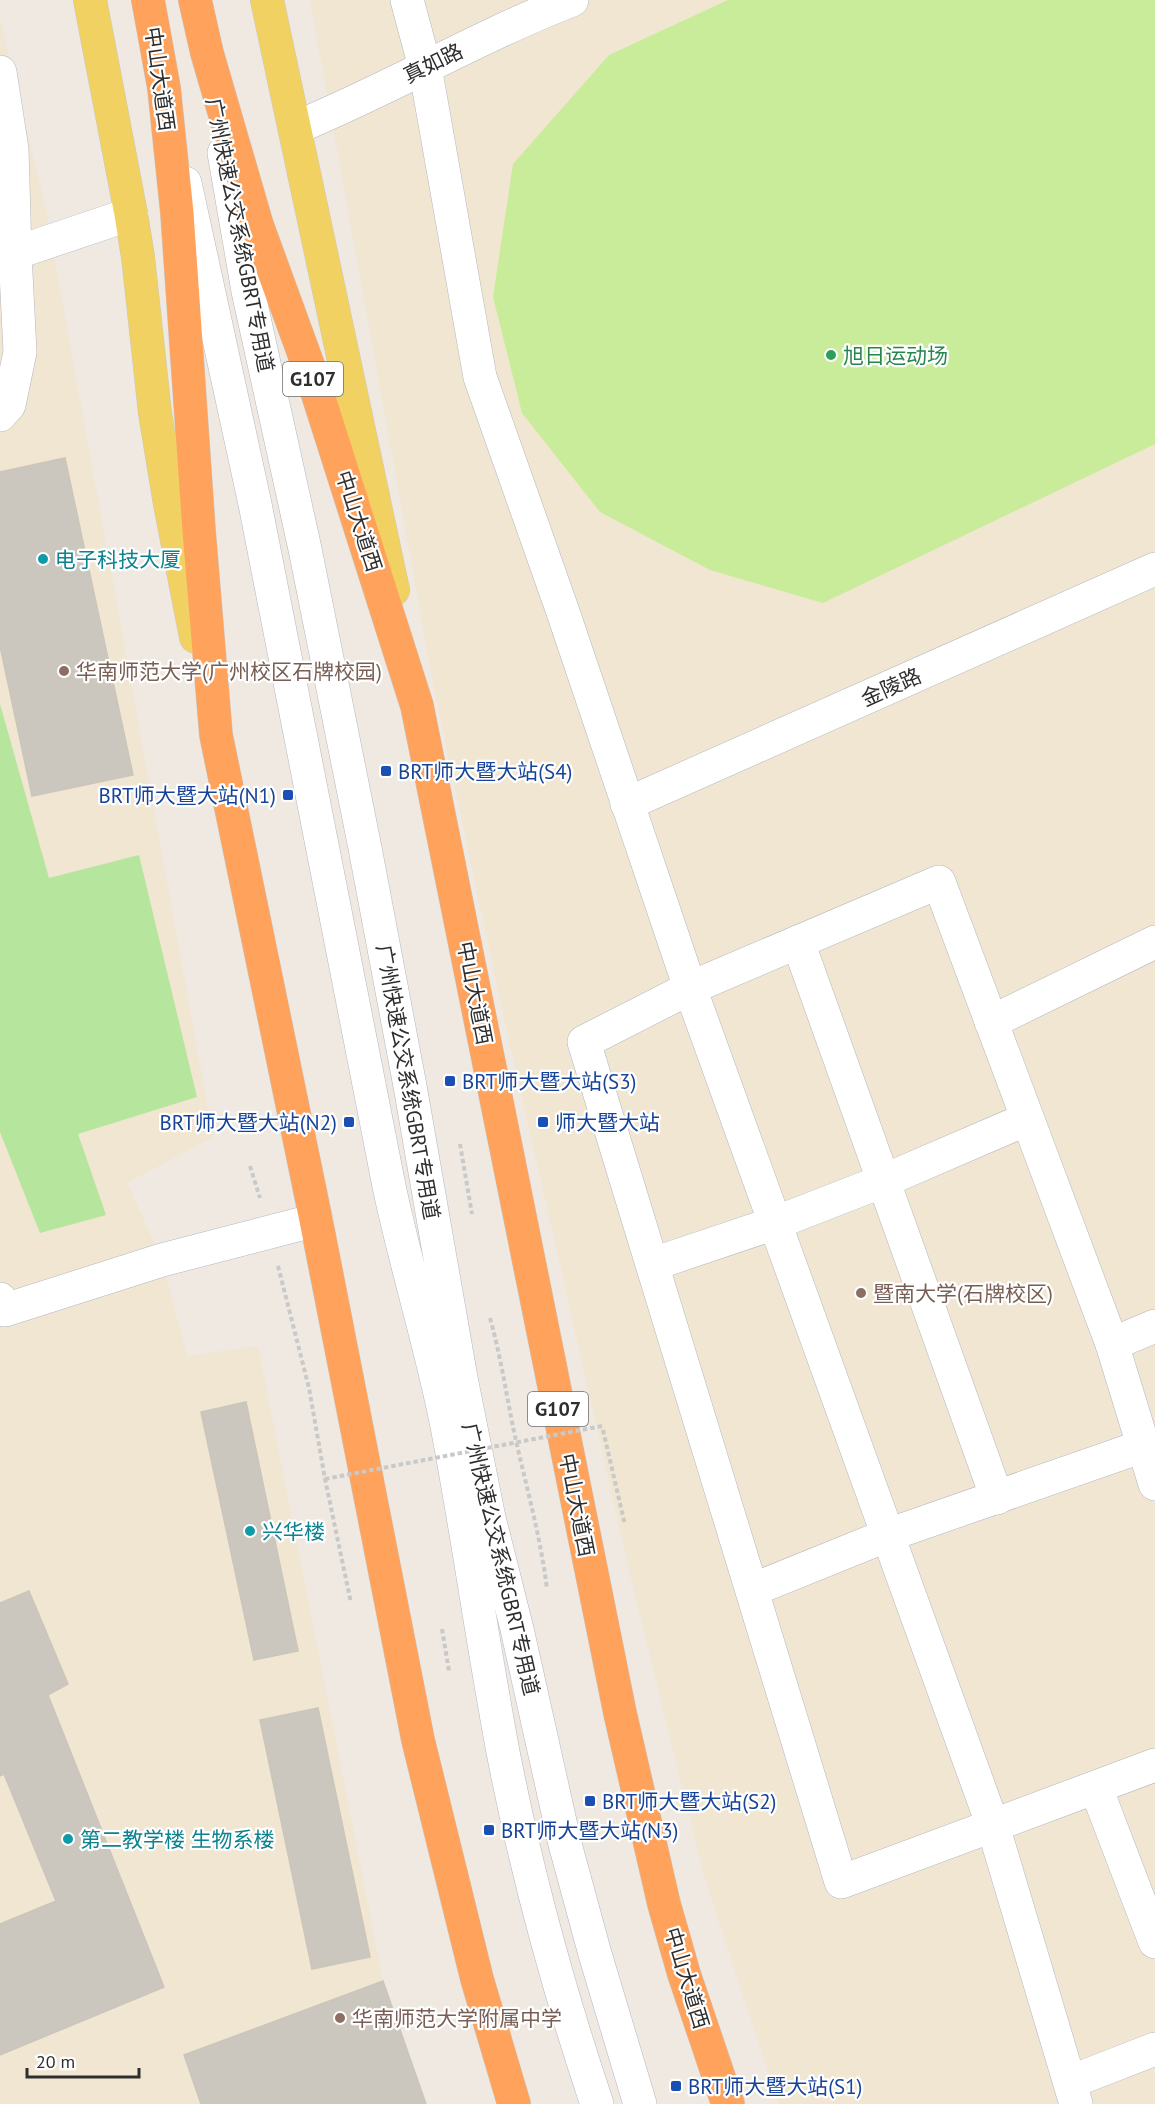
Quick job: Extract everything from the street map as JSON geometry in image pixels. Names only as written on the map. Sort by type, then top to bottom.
[{"type":"highway","name":"中山大道西","points":[[148,0],[164,88],[177,213],[216,735],[316,1220],[418,1740],[477,1979],[514,2104]]},
{"type":"highway","name":"中山大道西","points":[[195,0],[207,53],[257,225],[311,373],[417,706],[620,1713],[664,1904],[684,1974],[728,2104]]},
{"type":"main road","points":[[90,0],[138,257],[155,413],[170,504],[216,735]]},
{"type":"main road","points":[[267,0],[417,706]]},
{"type":"street","points":[[407,0],[425,67],[480,377],[563,612],[690,988],[993,1826],[1073,2093],[1155,2049]]},
{"type":"street","name":"真如路","points":[[296,128],[524,19],[572,0]]},
{"type":"street","name":"广州快速公交系统GBRT专用道","points":[[207,53],[248,291],[305,549],[364,848],[410,1086],[459,1368],[489,1518],[517,1629],[565,1844],[640,2104]]},
{"type":"street","points":[[0,72],[12,149],[20,352],[9,405],[0,416]]},
{"type":"street","name":"广州快速公交系统GBRT专用道","points":[[164,88],[255,504],[401,1245],[432,1359],[446,1422],[505,1760],[551,1957],[597,2104]]},
{"type":"street","points":[[15,253],[131,214]]},
{"type":"street","name":"金陵路","points":[[627,804],[1155,569]]},
{"type":"street","points":[[1155,1484],[1112,1344],[939,882],[690,988],[584,1042],[842,1882],[1155,1765]]},
{"type":"street","points":[[798,942],[997,1497]]},
{"type":"street","points":[[991,1022],[1155,942]]},
{"type":"street","points":[[653,1264],[775,1223],[883,1181],[1027,1119]]},
{"type":"street","points":[[2,1304],[316,1220]]},
{"type":"street","points":[[1112,1344],[1155,1326]]},
{"type":"street","points":[[752,1590],[888,1535],[1143,1446]]},
{"type":"street","points":[[1096,1788],[1155,1942]]},
{"type":"path","points":[[250,1166],[309,1388],[351,1603]]},
{"type":"path","points":[[500,1353],[516,1442],[543,1559]]},
{"type":"path","points":[[600,1415],[625,1525]]},
{"type":"path","points":[[325,1479],[602,1426]]},
{"type":"shaded area","name":"暨南大学(石牌校区)","points":[[310,0],[1155,0],[1155,2104],[779,2104],[705,1880],[633,1587],[500,1000],[434,688]]},
{"type":"shaded area","name":"华南师范大学(广州校区石牌校园)","points":[[0,18],[45,206],[213,1137],[127,1183],[162,1260],[187,1356],[258,1346],[383,1981],[426,2104],[0,2104]]},
{"type":"green space","name":"旭日运动场","points":[[728,0],[1155,0],[1155,444],[823,603],[710,570],[600,512],[522,413],[493,297],[513,164],[609,55]]},
{"type":"green space","points":[[0,704],[49,878],[139,855],[197,1097],[78,1134],[106,1215],[40,1233],[0,1132]]},
{"type":"building","name":"电子科技大厦","points":[[65,458],[133,775],[32,796],[0,646],[0,472]]},
{"type":"building","name":"兴华楼","points":[[246,1402],[298,1651],[254,1660],[201,1412]]},
{"type":"building","name":"第二教学楼 生物系楼","points":[[29,1591],[68,1684],[48,1695],[164,1987],[0,2055],[0,1924],[56,1901],[4,1774],[0,1776],[0,1603]]},
{"type":"building","points":[[318,1708],[370,1957],[312,1969],[260,1720]]},
{"type":"building","name":"华南师范大学附属中学","points":[[383,1981],[426,2104],[201,2104],[184,2055]]},
{"type":"place","name":"旭日运动场","points":[[831,355]]},
{"type":"place","name":"电子科技大厦","points":[[43,559]]},
{"type":"place","name":"华南师范大学(广州校区石牌校园)","points":[[64,671]]},
{"type":"place","name":"BRT师大暨大站(S4)","points":[[386,771]]},
{"type":"place","name":"BRT师大暨大站(N1)","points":[[288,795]]},
{"type":"place","name":"BRT师大暨大站(S3)","points":[[450,1081]]},
{"type":"place","name":"BRT师大暨大站(N2)","points":[[349,1122]]},
{"type":"place","name":"师大暨大站","points":[[543,1122]]},
{"type":"place","name":"暨南大学(石牌校区)","points":[[861,1293]]},
{"type":"place","name":"兴华楼","points":[[250,1531]]},
{"type":"place","name":"BRT师大暨大站(S2)","points":[[590,1801]]},
{"type":"place","name":"BRT师大暨大站(N3)","points":[[489,1830]]},
{"type":"place","name":"第二教学楼 生物系楼","points":[[68,1839]]},
{"type":"place","name":"华南师范大学附属中学","points":[[340,2018]]},
{"type":"place","name":"BRT师大暨大站(S1)","points":[[676,2086]]}]
